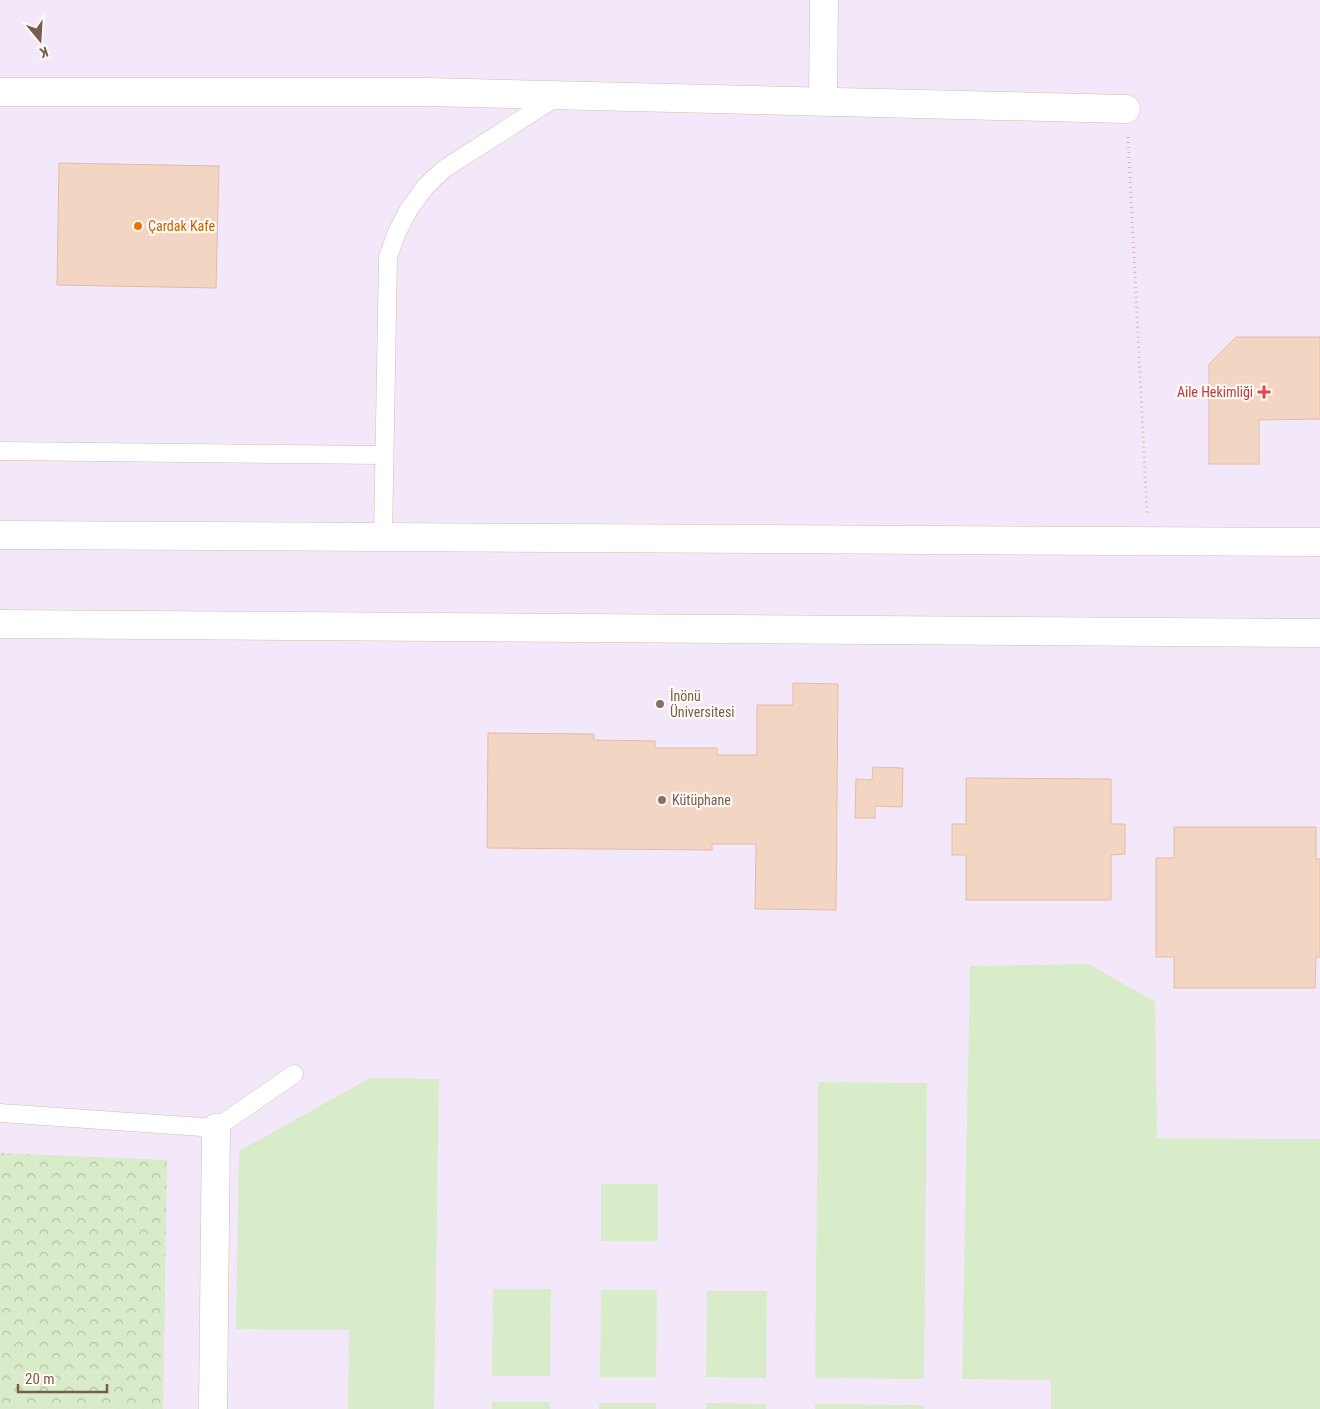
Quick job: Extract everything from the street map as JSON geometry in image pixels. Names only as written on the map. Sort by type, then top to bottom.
[{"type":"street","points":[[823,100],[824,0]]},
{"type":"street","points":[[0,92],[426,92],[823,100],[1126,109]]},
{"type":"street","points":[[0,535],[1320,542]]},
{"type":"street","points":[[0,624],[1320,633]]},
{"type":"street","points":[[213,1409],[216,1128]]},
{"type":"lane","points":[[383,537],[388,257],[397,232],[409,208],[425,187],[444,169],[561,95]]},
{"type":"lane","points":[[0,451],[384,456]]},
{"type":"lane","points":[[0,1114],[216,1128],[294,1074]]},
{"type":"path","points":[[1126,109],[1148,541]]},
{"type":"shaded area","name":"İnönü Üniversitesi","points":[[0,0],[1320,0],[1320,1409],[0,1409]]},
{"type":"green space","points":[[1089,964],[1155,1002],[1157,1138],[1320,1139],[1320,1409],[1051,1409],[1051,1380],[962,1379],[970,966]]},
{"type":"green space","points":[[370,1078],[439,1079],[434,1409],[348,1409],[349,1330],[236,1329],[239,1151]]},
{"type":"green space","points":[[818,1082],[927,1083],[924,1379],[815,1378]]},
{"type":"green space","points":[[0,1153],[167,1160],[163,1409],[0,1409]]},
{"type":"green space","points":[[601,1184],[658,1184],[658,1241],[601,1241]]},
{"type":"green space","points":[[493,1289],[551,1289],[550,1376],[492,1376]]},
{"type":"green space","points":[[601,1290],[657,1290],[656,1377],[600,1377]]},
{"type":"green space","points":[[707,1291],[767,1291],[766,1378],[706,1377]]},
{"type":"green space","points":[[492,1402],[550,1402],[550,1409],[492,1409]]},
{"type":"green space","points":[[599,1403],[656,1403],[656,1409],[599,1409]]},
{"type":"green space","points":[[706,1403],[766,1404],[766,1409],[706,1409]]},
{"type":"green space","points":[[815,1404],[924,1405],[924,1409],[815,1409]]},
{"type":"building","name":"Çardak Kafe","points":[[59,163],[219,166],[216,288],[57,285]]},
{"type":"building","name":"Aile Hekimliği","points":[[1236,337],[1320,337],[1320,419],[1259,420],[1259,464],[1209,464],[1209,364]]},
{"type":"building","name":"Kütüphane","points":[[793,683],[838,684],[836,910],[755,909],[756,844],[712,844],[712,850],[487,848],[488,733],[594,734],[594,740],[655,741],[655,748],[717,748],[717,755],[757,755],[757,705],[793,705]]},
{"type":"building","points":[[873,767],[903,768],[902,807],[875,806],[875,818],[855,818],[856,779],[872,780]]},
{"type":"building","points":[[966,778],[1111,779],[1111,824],[1125,824],[1125,854],[1111,855],[1111,900],[966,900],[966,855],[952,855],[952,824],[966,824]]},
{"type":"building","points":[[1174,827],[1316,827],[1316,859],[1320,859],[1320,957],[1316,957],[1315,988],[1174,988],[1174,957],[1156,957],[1156,858],[1174,858]]},
{"type":"place","name":"Çardak Kafe","points":[[138,226]]},
{"type":"place","name":"Aile Hekimliği","points":[[1264,392]]},
{"type":"place","name":"İnönü Üniversitesi","points":[[660,704]]},
{"type":"place","name":"Kütüphane","points":[[662,800]]}]
